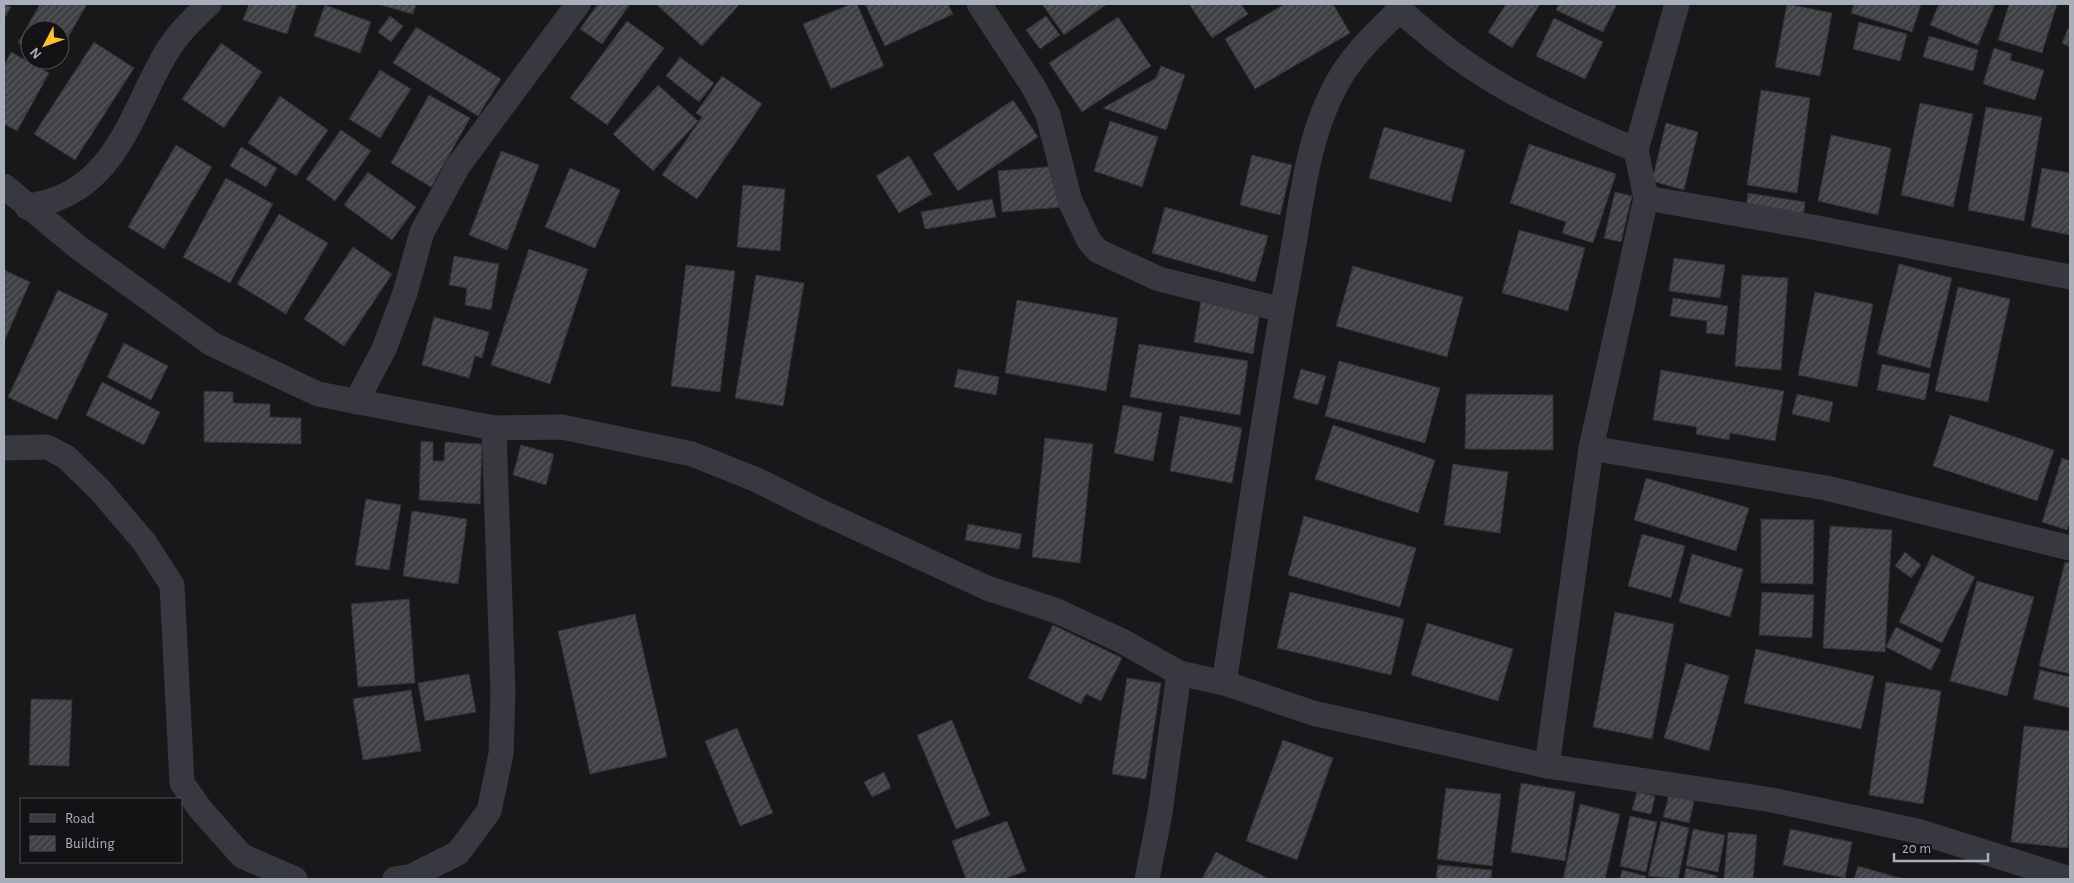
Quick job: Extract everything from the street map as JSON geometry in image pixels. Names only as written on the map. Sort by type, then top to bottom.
[{"type":"street","points":[[27,206],[56,200],[95,176],[123,138],[166,52],[183,28],[209,4]]},
{"type":"street","points":[[356,402],[384,350],[405,293],[422,232],[458,166],[578,4]]},
{"type":"street","points":[[979,4],[1033,86],[1048,115],[1070,201],[1089,241],[1098,251],[1159,279],[1282,310]]},
{"type":"street","points":[[1547,766],[1591,448],[1646,198],[1636,150],[1677,4]]},
{"type":"street","points":[[1224,683],[1282,310],[1315,134],[1327,104],[1348,62],[1399,7],[1435,40],[1480,73],[1525,99],[1636,150]]},
{"type":"street","points":[[4,186],[79,248],[212,344],[318,394],[494,428],[562,427],[692,454],[757,480],[812,508],[987,588],[1057,612],[1089,626],[1122,641],[1179,673],[1224,683],[1313,713],[1547,766],[1772,800],[1908,828],[2070,878]]},
{"type":"street","points":[[1646,198],[1817,228],[2070,277]]},
{"type":"street","points":[[395,879],[410,877],[458,853],[489,811],[501,754],[503,693],[494,428]]},
{"type":"street","points":[[4,448],[47,447],[58,451],[100,490],[145,543],[172,586],[182,783],[201,810],[242,856],[295,879]]},
{"type":"street","points":[[1591,448],[1826,488],[2070,548]]},
{"type":"street","points":[[1147,879],[1160,813],[1179,673]]},
{"type":"building","points":[[4,4],[11,7],[4,19]]},
{"type":"building","points":[[40,4],[87,4],[70,34],[70,20],[31,20]]},
{"type":"building","points":[[249,4],[297,4],[287,34],[243,20]]},
{"type":"building","points":[[377,4],[416,4],[413,14]]},
{"type":"building","points":[[598,4],[630,4],[602,44],[580,29]]},
{"type":"building","points":[[656,4],[738,4],[739,5],[702,46]]},
{"type":"building","points":[[851,4],[857,4],[884,66],[831,89],[803,24]]},
{"type":"building","points":[[865,4],[948,4],[953,14],[885,46]]},
{"type":"building","points":[[1042,4],[1107,4],[1064,35]]},
{"type":"building","points":[[1189,4],[1241,4],[1248,14],[1212,38]]},
{"type":"building","points":[[1285,4],[1333,4],[1350,33],[1255,89],[1225,39]]},
{"type":"building","points":[[1506,4],[1540,4],[1512,48],[1488,32]]},
{"type":"building","points":[[1559,4],[1617,4],[1603,32],[1556,10]]},
{"type":"building","points":[[1787,4],[1832,13],[1820,76],[1775,67]]},
{"type":"building","points":[[1854,4],[1921,4],[1912,32],[1851,13]]},
{"type":"building","points":[[1939,4],[1995,4],[1978,45],[1930,25]]},
{"type":"building","points":[[2009,4],[2057,4],[2042,53],[1998,40]]},
{"type":"building","points":[[325,5],[371,22],[360,53],[314,36]]},
{"type":"building","points":[[390,16],[403,26],[391,42],[378,32]]},
{"type":"building","points":[[1046,16],[1060,35],[1040,49],[1026,30]]},
{"type":"building","points":[[1118,17],[1151,66],[1082,112],[1049,63]]},
{"type":"building","points":[[1554,18],[1603,42],[1585,79],[1536,56]]},
{"type":"building","points":[[627,21],[664,48],[607,125],[570,98]]},
{"type":"building","points":[[1859,22],[1907,34],[1900,61],[1853,49]]},
{"type":"building","points":[[2070,24],[2070,47],[2062,43]]},
{"type":"building","points":[[416,27],[501,79],[478,116],[393,63]]},
{"type":"building","points":[[1929,36],[1978,50],[1973,71],[1923,57]]},
{"type":"building","points":[[94,42],[134,68],[75,160],[34,134]]},
{"type":"building","points":[[221,43],[262,72],[224,128],[182,99]]},
{"type":"building","points":[[1994,48],[2012,54],[2010,60],[2044,70],[2035,100],[1983,84]]},
{"type":"building","points":[[11,52],[20,57],[20,70],[44,70],[49,73],[17,131],[4,124],[4,66]]},
{"type":"building","points":[[680,57],[714,83],[699,102],[666,76]]},
{"type":"building","points":[[1161,66],[1185,75],[1166,130],[1103,108],[1156,78]]},
{"type":"building","points":[[380,70],[411,89],[380,138],[349,119]]},
{"type":"building","points":[[722,76],[762,104],[697,199],[662,175],[702,117],[696,113]]},
{"type":"building","points":[[658,85],[698,121],[653,171],[613,134]]},
{"type":"building","points":[[1761,90],[1810,98],[1797,193],[1747,185]]},
{"type":"building","points":[[429,95],[470,118],[431,187],[391,163]]},
{"type":"building","points":[[280,96],[328,130],[296,176],[248,143]]},
{"type":"building","points":[[1013,100],[1038,137],[958,191],[933,154]]},
{"type":"building","points":[[1920,103],[1973,114],[1953,207],[1901,195]]},
{"type":"building","points":[[1986,107],[2042,117],[2024,221],[1968,210]]},
{"type":"building","points":[[1110,121],[1158,137],[1142,187],[1094,171]]},
{"type":"building","points":[[1666,123],[1698,132],[1684,190],[1652,181]]},
{"type":"building","points":[[1384,127],[1465,150],[1451,202],[1369,178]]},
{"type":"building","points":[[341,130],[371,151],[335,201],[306,179]]},
{"type":"building","points":[[1831,135],[1891,148],[1878,215],[1818,201]]},
{"type":"building","points":[[1529,144],[1616,174],[1593,243],[1562,233],[1566,222],[1510,203]]},
{"type":"building","points":[[176,145],[212,167],[164,249],[128,227]]},
{"type":"building","points":[[241,147],[277,168],[266,187],[230,166]]},
{"type":"building","points":[[501,151],[539,165],[507,250],[469,235]]},
{"type":"building","points":[[1252,155],[1292,165],[1280,215],[1240,205]]},
{"type":"building","points":[[909,156],[932,194],[899,213],[876,176]]},
{"type":"building","points":[[1058,166],[1062,207],[1002,212],[998,171]]},
{"type":"building","points":[[570,168],[620,190],[595,248],[545,227]]},
{"type":"building","points":[[2042,168],[2070,173],[2070,235],[2031,227]]},
{"type":"building","points":[[368,172],[416,207],[392,240],[344,205]]},
{"type":"building","points":[[226,178],[273,204],[230,283],[183,257]]},
{"type":"building","points":[[743,185],[785,189],[780,251],[737,247]]},
{"type":"building","points":[[1615,192],[1632,196],[1621,242],[1604,238]]},
{"type":"building","points":[[1748,193],[1805,202],[1803,218],[1746,209]]},
{"type":"building","points":[[992,199],[996,217],[925,229],[921,212]]},
{"type":"building","points":[[1165,207],[1268,236],[1255,282],[1152,253]]},
{"type":"building","points":[[279,214],[328,243],[286,314],[237,284]]},
{"type":"building","points":[[1519,230],[1585,248],[1568,311],[1502,293]]},
{"type":"building","points":[[353,247],[392,274],[344,346],[304,319]]},
{"type":"building","points":[[529,249],[588,269],[550,384],[491,365]]},
{"type":"building","points":[[454,256],[499,264],[491,310],[465,305],[467,288],[449,285]]},
{"type":"building","points":[[1674,258],[1725,265],[1720,298],[1669,291]]},
{"type":"building","points":[[1899,264],[1952,278],[1930,368],[1877,354]]},
{"type":"building","points":[[686,265],[735,271],[720,392],[671,386]]},
{"type":"building","points":[[1353,266],[1463,297],[1447,357],[1336,326]]},
{"type":"building","points":[[4,270],[30,282],[4,342]]},
{"type":"building","points":[[756,275],[804,283],[783,406],[735,398]]},
{"type":"building","points":[[1742,275],[1788,278],[1781,370],[1735,366]]},
{"type":"building","points":[[1958,287],[2010,299],[1988,402],[1935,391]]},
{"type":"building","points":[[58,290],[108,314],[57,420],[8,397]]},
{"type":"building","points":[[1815,292],[1873,304],[1857,387],[1798,375]]},
{"type":"building","points":[[1673,298],[1728,306],[1724,335],[1706,333],[1707,321],[1670,316]]},
{"type":"building","points":[[1017,300],[1118,318],[1106,391],[1005,373]]},
{"type":"building","points":[[1201,301],[1260,312],[1253,354],[1194,342]]},
{"type":"building","points":[[434,317],[489,332],[482,358],[475,356],[469,378],[422,365]]},
{"type":"building","points":[[124,343],[168,366],[151,400],[107,377]]},
{"type":"building","points":[[1139,344],[1248,361],[1240,415],[1130,397]]},
{"type":"building","points":[[1339,361],[1440,388],[1425,443],[1325,416]]},
{"type":"building","points":[[1882,364],[1930,374],[1925,400],[1877,390]]},
{"type":"building","points":[[958,369],[999,377],[996,395],[954,387]]},
{"type":"building","points":[[1301,369],[1326,376],[1318,405],[1293,398]]},
{"type":"building","points":[[1661,370],[1784,391],[1775,441],[1730,433],[1729,440],[1696,434],[1697,427],[1653,420]]},
{"type":"building","points":[[102,382],[160,412],[144,445],[86,415]]},
{"type":"building","points":[[204,391],[233,392],[233,403],[270,404],[270,417],[301,418],[301,444],[204,442]]},
{"type":"building","points":[[1466,394],[1553,395],[1553,450],[1465,449]]},
{"type":"building","points":[[1797,394],[1833,402],[1829,422],[1792,414]]},
{"type":"building","points":[[1123,405],[1162,413],[1153,461],[1114,453]]},
{"type":"building","points":[[1950,415],[2054,450],[2037,501],[1933,466]]},
{"type":"building","points":[[1180,416],[1242,428],[1232,483],[1170,471]]},
{"type":"building","points":[[1333,425],[1435,460],[1418,513],[1315,479]]},
{"type":"building","points":[[1045,438],[1093,444],[1080,563],[1032,557]]},
{"type":"building","points":[[421,441],[433,442],[433,461],[444,461],[445,442],[482,444],[480,504],[419,500]]},
{"type":"building","points":[[521,445],[554,454],[546,485],[513,475]]},
{"type":"building","points":[[2062,458],[2070,461],[2070,521],[2067,530],[2042,522]]},
{"type":"building","points":[[1453,464],[1508,472],[1500,533],[1444,525]]},
{"type":"building","points":[[1646,478],[1749,508],[1736,551],[1634,520]]},
{"type":"building","points":[[366,499],[401,505],[389,570],[355,565]]},
{"type":"building","points":[[412,511],[467,519],[458,584],[403,576]]},
{"type":"building","points":[[1304,516],[1416,548],[1400,607],[1288,575]]},
{"type":"building","points":[[1761,519],[1814,520],[1813,584],[1761,583]]},
{"type":"building","points":[[968,524],[1022,534],[1019,549],[965,540]]},
{"type":"building","points":[[1830,526],[1892,530],[1885,652],[1823,648]]},
{"type":"building","points":[[1642,534],[1685,546],[1671,598],[1628,586]]},
{"type":"building","points":[[1905,552],[1921,565],[1911,578],[1895,566]]},
{"type":"building","points":[[1692,554],[1743,569],[1730,617],[1679,602]]},
{"type":"building","points":[[1932,555],[1975,577],[1942,643],[1899,622]]},
{"type":"building","points":[[2065,562],[2070,563],[2070,674],[2039,666]]},
{"type":"building","points":[[1977,581],[2034,597],[2007,696],[1950,681]]},
{"type":"building","points":[[1290,592],[1404,619],[1391,675],[1277,648]]},
{"type":"building","points":[[1762,592],[1814,595],[1812,638],[1759,635]]},
{"type":"building","points":[[409,599],[415,683],[358,687],[351,604]]},
{"type":"building","points":[[1615,612],[1674,624],[1652,739],[1593,727]]},
{"type":"building","points":[[635,614],[667,757],[590,774],[558,631]]},
{"type":"building","points":[[1427,623],[1513,649],[1498,701],[1411,675]]},
{"type":"building","points":[[1053,625],[1122,658],[1101,701],[1086,694],[1081,704],[1028,678]]},
{"type":"building","points":[[1896,627],[1941,650],[1931,670],[1886,647]]},
{"type":"building","points":[[1756,649],[1874,676],[1861,729],[1744,703]]},
{"type":"building","points":[[1686,663],[1729,676],[1709,751],[1664,738]]},
{"type":"building","points":[[2040,670],[2070,677],[2070,708],[2033,699]]},
{"type":"building","points":[[469,674],[476,712],[425,721],[418,683]]},
{"type":"building","points":[[1127,678],[1161,683],[1146,779],[1112,774]]},
{"type":"building","points":[[1886,682],[1941,691],[1923,804],[1869,795]]},
{"type":"building","points":[[411,690],[421,751],[363,760],[353,699]]},
{"type":"building","points":[[31,699],[72,700],[69,766],[29,765]]},
{"type":"building","points":[[952,720],[990,815],[956,829],[917,735]]},
{"type":"building","points":[[2024,726],[2070,731],[2068,848],[2011,842]]},
{"type":"building","points":[[737,728],[773,813],[740,826],[705,741]]},
{"type":"building","points":[[1283,740],[1333,758],[1297,860],[1246,841]]},
{"type":"building","points":[[884,772],[891,788],[872,797],[864,782]]},
{"type":"building","points":[[1521,783],[1575,792],[1565,861],[1511,852]]},
{"type":"building","points":[[1446,788],[1501,794],[1492,866],[1437,859]]},
{"type":"building","points":[[1637,792],[1655,796],[1651,814],[1632,810]]},
{"type":"building","points":[[1669,795],[1694,801],[1689,823],[1663,817]]},
{"type":"building","points":[[1580,804],[1620,814],[1605,879],[1563,879]]},
{"type":"building","points":[[1630,816],[1657,822],[1646,872],[1620,866]]},
{"type":"building","points":[[1007,821],[1026,871],[1004,879],[966,879],[952,841]]},
{"type":"building","points":[[1661,821],[1689,828],[1678,879],[1648,876]]},
{"type":"building","points":[[1693,829],[1725,835],[1718,872],[1686,866]]},
{"type":"building","points":[[1790,829],[1852,842],[1845,878],[1783,865]]},
{"type":"building","points":[[1728,832],[1757,835],[1753,879],[1724,879]]},
{"type":"building","points":[[1216,852],[1269,879],[1202,879]]},
{"type":"building","points":[[1438,865],[1492,870],[1491,879],[1436,879]]},
{"type":"building","points":[[1858,866],[1896,877],[1906,879],[1854,879]]},
{"type":"building","points":[[1686,868],[1717,876],[1716,879],[1684,879]]},
{"type":"building","points":[[1622,870],[1646,876],[1645,879],[1620,879]]}]
